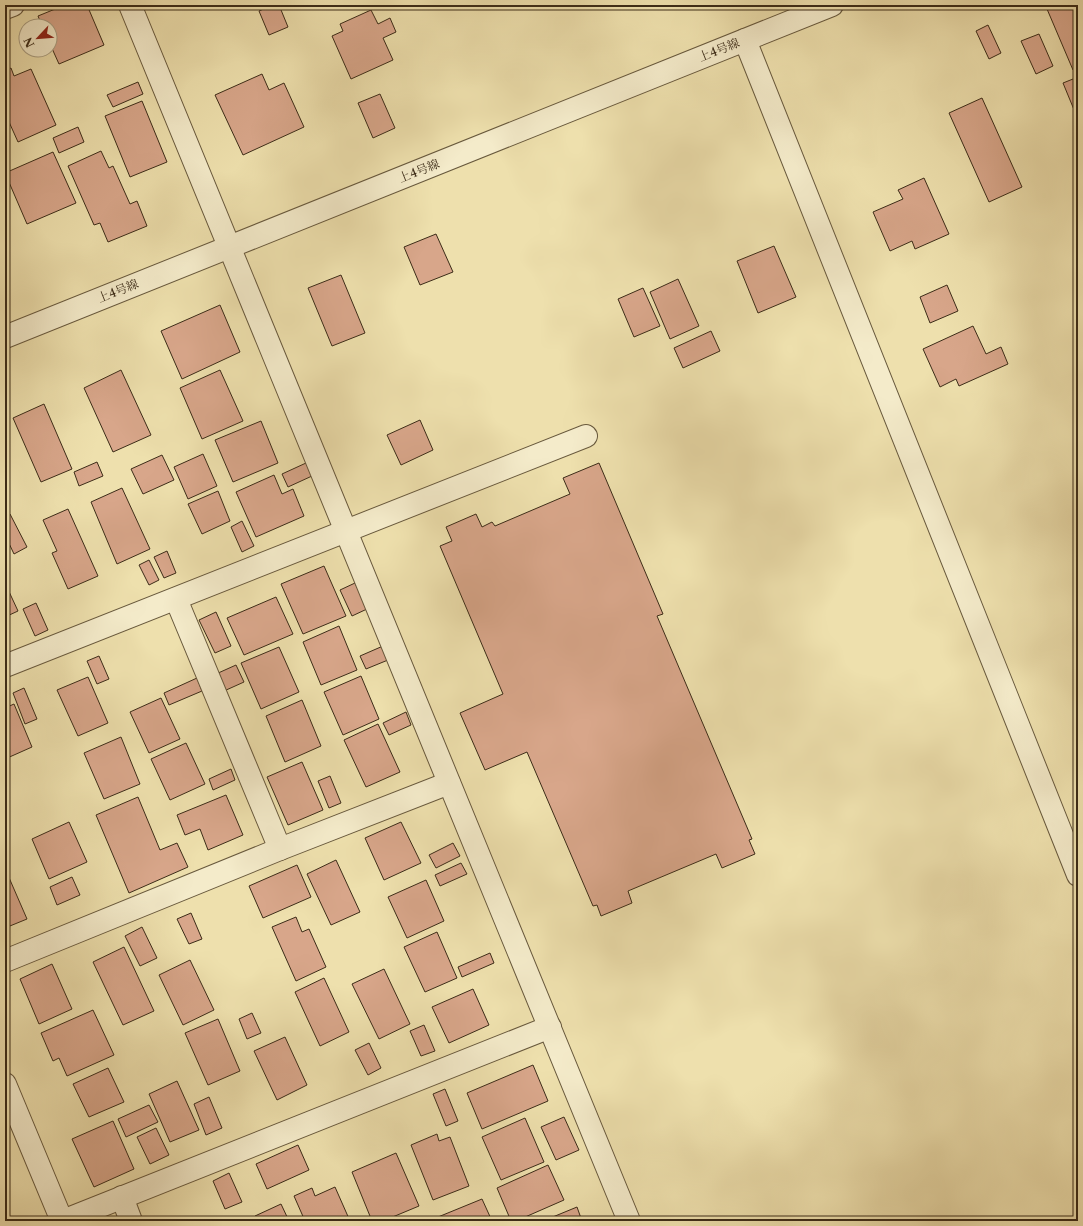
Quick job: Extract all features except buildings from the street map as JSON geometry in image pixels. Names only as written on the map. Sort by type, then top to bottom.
[{"type":"street","points":[[5,8],[13,5]]},
{"type":"street","points":[[130,5],[629,1221]]},
{"type":"street","name":"上4号線","points":[[5,337],[832,5]]},
{"type":"street","points":[[745,40],[1070,830],[1078,875]]},
{"type":"street","points":[[5,666],[586,436]]},
{"type":"street","points":[[176,599],[280,849]]},
{"type":"street","points":[[5,961],[280,849],[449,783]]},
{"type":"street","points":[[5,1084],[62,1221],[550,1027]]},
{"type":"street","points":[[122,1197],[132,1221]]}]
